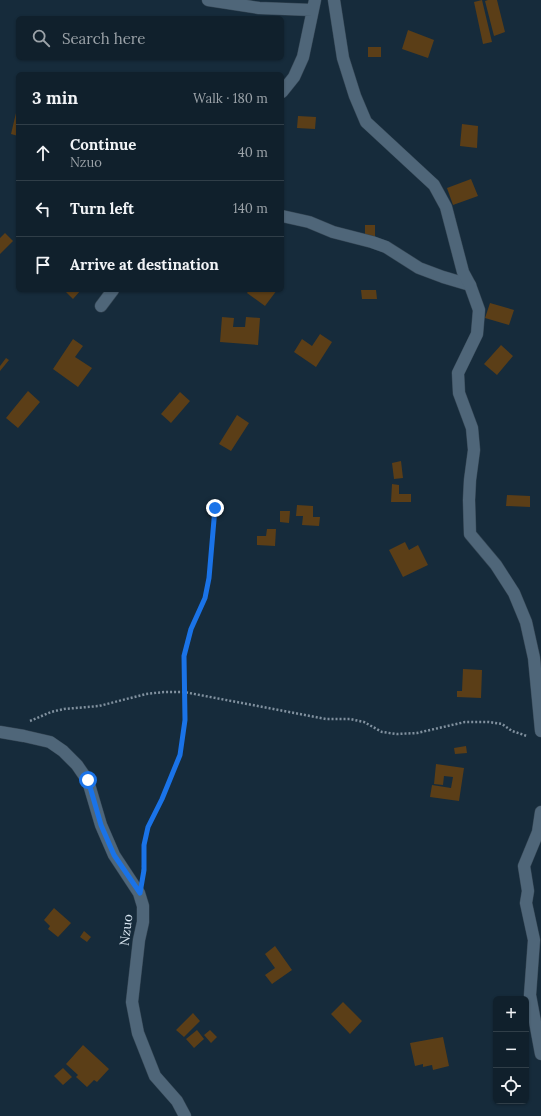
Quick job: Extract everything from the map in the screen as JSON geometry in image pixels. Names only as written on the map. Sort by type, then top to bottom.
[{"type":"street","points":[[208,0],[259,8],[314,5],[302,57],[294,77],[284,90]]},
{"type":"street","points":[[334,0],[343,58],[355,96],[366,122],[434,185],[446,206],[463,272],[470,285],[479,310],[477,334],[458,373],[459,393],[472,428],[474,450],[469,500],[470,534],[496,566],[514,593],[526,622],[534,658],[537,734]]},
{"type":"street","points":[[284,216],[309,222],[333,232],[372,242],[386,248],[419,268],[443,278],[470,285]]},
{"type":"street","points":[[101,306],[112,292]]},
{"type":"street","name":"Nzuo","points":[[3,733],[50,742],[63,751],[77,765],[88,780],[101,825],[114,855],[140,893],[143,906],[143,922],[139,940],[132,1002],[138,1033],[155,1076],[177,1101],[185,1116]]},
{"type":"street","points":[[541,812],[538,832],[524,866],[528,891],[526,903],[534,940],[530,995],[541,1054]]},
{"type":"path","points":[[140,893],[144,870],[144,845],[148,827],[162,799],[180,755],[185,720],[184,656],[191,629],[205,598],[209,578],[215,508]]},
{"type":"path","points":[[3,733],[58,711],[99,706],[155,692],[184,692],[326,719],[350,719],[364,722],[382,732],[397,734],[417,733],[465,722],[489,722],[502,724],[512,731],[537,734]]},
{"type":"building","points":[[482,0],[492,42],[483,44],[474,2]]},
{"type":"building","points":[[497,0],[505,32],[494,36],[485,1]]},
{"type":"building","points":[[408,30],[434,40],[428,58],[402,49]]},
{"type":"building","points":[[368,47],[381,47],[381,57],[368,57]]},
{"type":"building","points":[[16,113],[16,135],[11,134]]},
{"type":"building","points":[[298,116],[316,117],[315,129],[297,128]]},
{"type":"building","points":[[462,124],[478,126],[477,148],[460,146]]},
{"type":"building","points":[[471,179],[478,196],[453,205],[447,188]]},
{"type":"building","points":[[365,225],[375,225],[375,236],[365,236]]},
{"type":"building","points":[[5,233],[13,241],[0,254],[0,238]]},
{"type":"building","points":[[361,290],[376,290],[377,299],[362,299]]},
{"type":"building","points":[[66,292],[79,292],[73,299]]},
{"type":"building","points":[[248,292],[276,292],[265,306]]},
{"type":"building","points":[[490,303],[514,310],[509,325],[485,318]]},
{"type":"building","points":[[222,317],[234,318],[233,327],[245,327],[246,317],[260,318],[258,345],[220,342]]},
{"type":"building","points":[[320,334],[332,342],[316,367],[294,352],[302,339],[312,346]]},
{"type":"building","points":[[73,339],[83,346],[75,357],[92,368],[78,387],[53,369]]},
{"type":"building","points":[[501,345],[513,356],[497,375],[484,364]]},
{"type":"building","points":[[6,358],[9,360],[0,371],[0,366]]},
{"type":"building","points":[[28,391],[40,402],[18,428],[6,418]]},
{"type":"building","points":[[180,392],[190,401],[171,423],[161,414]]},
{"type":"building","points":[[237,415],[249,423],[231,451],[219,444]]},
{"type":"building","points":[[401,461],[403,478],[394,479],[392,463]]},
{"type":"building","points":[[392,484],[399,485],[399,494],[411,494],[411,502],[391,502]]},
{"type":"building","points":[[507,495],[530,496],[530,507],[506,506]]},
{"type":"building","points":[[297,505],[313,506],[313,517],[320,517],[319,526],[302,525],[303,516],[296,516]]},
{"type":"building","points":[[280,511],[290,511],[289,523],[280,522]]},
{"type":"building","points":[[267,529],[276,529],[275,546],[257,545],[257,536],[266,536]]},
{"type":"building","points":[[405,542],[409,550],[418,545],[428,565],[403,577],[389,550]]},
{"type":"building","points":[[463,669],[482,670],[481,698],[457,697],[457,691],[462,691]]},
{"type":"building","points":[[466,746],[467,753],[455,754],[454,748]]},
{"type":"building","points":[[436,764],[464,768],[459,801],[430,797],[432,785],[451,788],[453,777],[444,776],[443,785],[434,784]]},
{"type":"building","points":[[54,908],[71,923],[58,937],[48,929],[50,926],[44,920]]},
{"type":"building","points":[[84,931],[91,937],[87,942],[80,937]]},
{"type":"building","points":[[275,946],[292,970],[272,984],[265,975],[275,968],[265,954]]},
{"type":"building","points":[[343,1002],[362,1021],[350,1034],[331,1014]]},
{"type":"building","points":[[193,1013],[200,1021],[184,1037],[176,1030]]},
{"type":"building","points":[[197,1030],[204,1039],[194,1048],[186,1039]]},
{"type":"building","points":[[210,1030],[217,1037],[211,1043],[204,1035]]},
{"type":"building","points":[[443,1037],[449,1066],[433,1070],[432,1065],[423,1067],[423,1064],[415,1066],[410,1043]]},
{"type":"building","points":[[83,1045],[109,1069],[97,1082],[94,1080],[87,1087],[76,1077],[78,1075],[66,1064]]},
{"type":"building","points":[[63,1068],[72,1077],[63,1085],[54,1076]]},
{"type":"route","points":[[88,780],[101,825],[114,855],[140,893],[144,870],[144,845],[148,827],[162,799],[180,755],[185,720],[184,656],[191,629],[205,598],[209,578],[215,508]]}]
